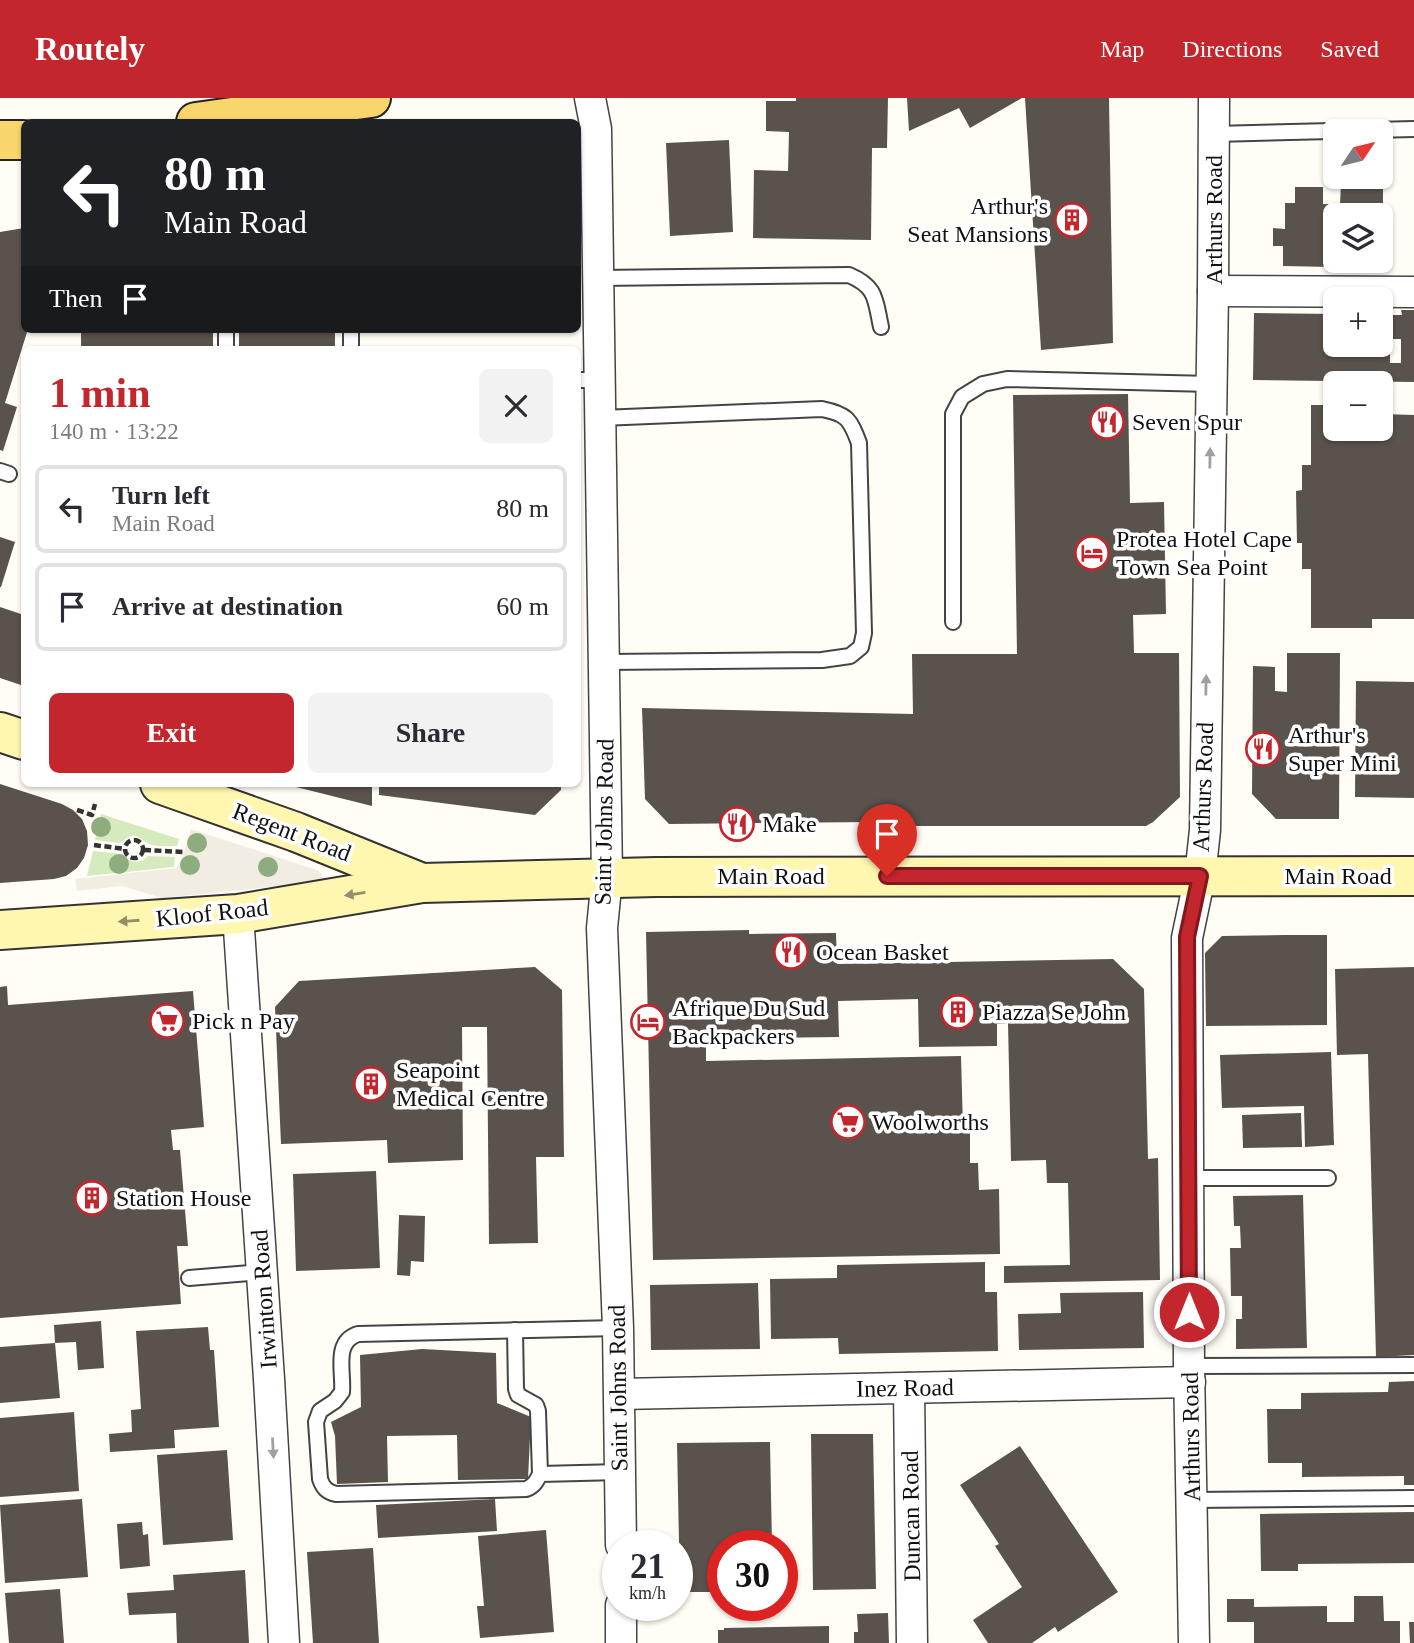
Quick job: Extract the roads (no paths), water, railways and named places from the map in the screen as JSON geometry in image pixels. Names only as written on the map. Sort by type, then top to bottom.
[{"type":"main road","points":[[232,119],[356,104]]},
{"type":"main road","points":[[0,141],[21,140]]},
{"type":"main road","points":[[0,732],[21,739]]},
{"type":"main road","name":"Regent Road","points":[[168,787],[296,832],[422,883]]},
{"type":"main road","name":"Main Road","points":[[422,883],[607,877],[1414,876]]},
{"type":"main road","name":"Kloof Road","points":[[0,930],[238,914],[422,883]]},
{"type":"street","name":"Saint Johns Road","points":[[590,98],[596,129],[599,278],[589,380],[601,418],[607,877],[602,929],[618,1328],[621,1530]]},
{"type":"street","name":"Arthurs Road","points":[[1194,1643],[1189,1374],[1187,937],[1200,876],[1205,830],[1214,98]]},
{"type":"street","points":[[1213,291],[1414,292]]},
{"type":"street","name":"Irwinton Road","points":[[238,914],[284,1643]]},
{"type":"street","name":"Inez Road","points":[[620,1394],[909,1388],[1189,1374]]},
{"type":"street","name":"Duncan Road","points":[[909,1388],[912,1643]]},
{"type":"street","points":[[621,1621],[621,1643]]},
{"type":"lane","points":[[1214,134],[1414,129]]},
{"type":"lane","points":[[599,278],[849,275],[873,291],[881,327]]},
{"type":"lane","points":[[953,622],[953,414],[962,397],[983,384],[1007,379],[1212,384]]},
{"type":"lane","points":[[601,418],[822,409],[839,412],[852,424],[859,443],[864,633],[861,647],[850,656],[822,660],[605,662]]},
{"type":"lane","points":[[1188,1178],[1328,1178]]},
{"type":"lane","points":[[189,1278],[262,1272]]},
{"type":"lane","points":[[515,1330],[516,1389],[518,1395],[536,1405],[538,1410],[540,1474],[531,1488],[337,1494],[323,1487],[320,1479],[317,1416],[320,1410],[335,1401],[342,1392],[342,1351],[344,1342],[350,1336],[358,1334],[515,1330],[618,1328]]},
{"type":"lane","points":[[1189,1374],[1414,1365]]},
{"type":"lane","points":[[540,1474],[620,1472]]},
{"type":"lane","points":[[1192,1500],[1414,1499]]},
{"type":"place","name":"Arthur's Seat Mansions","points":[[1072,220]]},
{"type":"place","name":"Seven Spur","points":[[1107,422]]},
{"type":"place","name":"Protea Hotel Cape Town Sea Point","points":[[1092,553]]},
{"type":"place","name":"Arthur's Super Mini","points":[[1263,749]]},
{"type":"place","name":"Make","points":[[737,824]]},
{"type":"place","name":"Ocean Basket","points":[[791,952]]},
{"type":"place","name":"Piazza Se John","points":[[958,1012]]},
{"type":"place","name":"Pick n Pay","points":[[167,1021]]},
{"type":"place","name":"Afrique Du Sud Backpackers","points":[[648,1022]]},
{"type":"place","name":"Seapoint Medical Centre","points":[[371,1084]]},
{"type":"place","name":"Woolworths","points":[[848,1122]]},
{"type":"place","name":"Station House","points":[[92,1198]]}]
